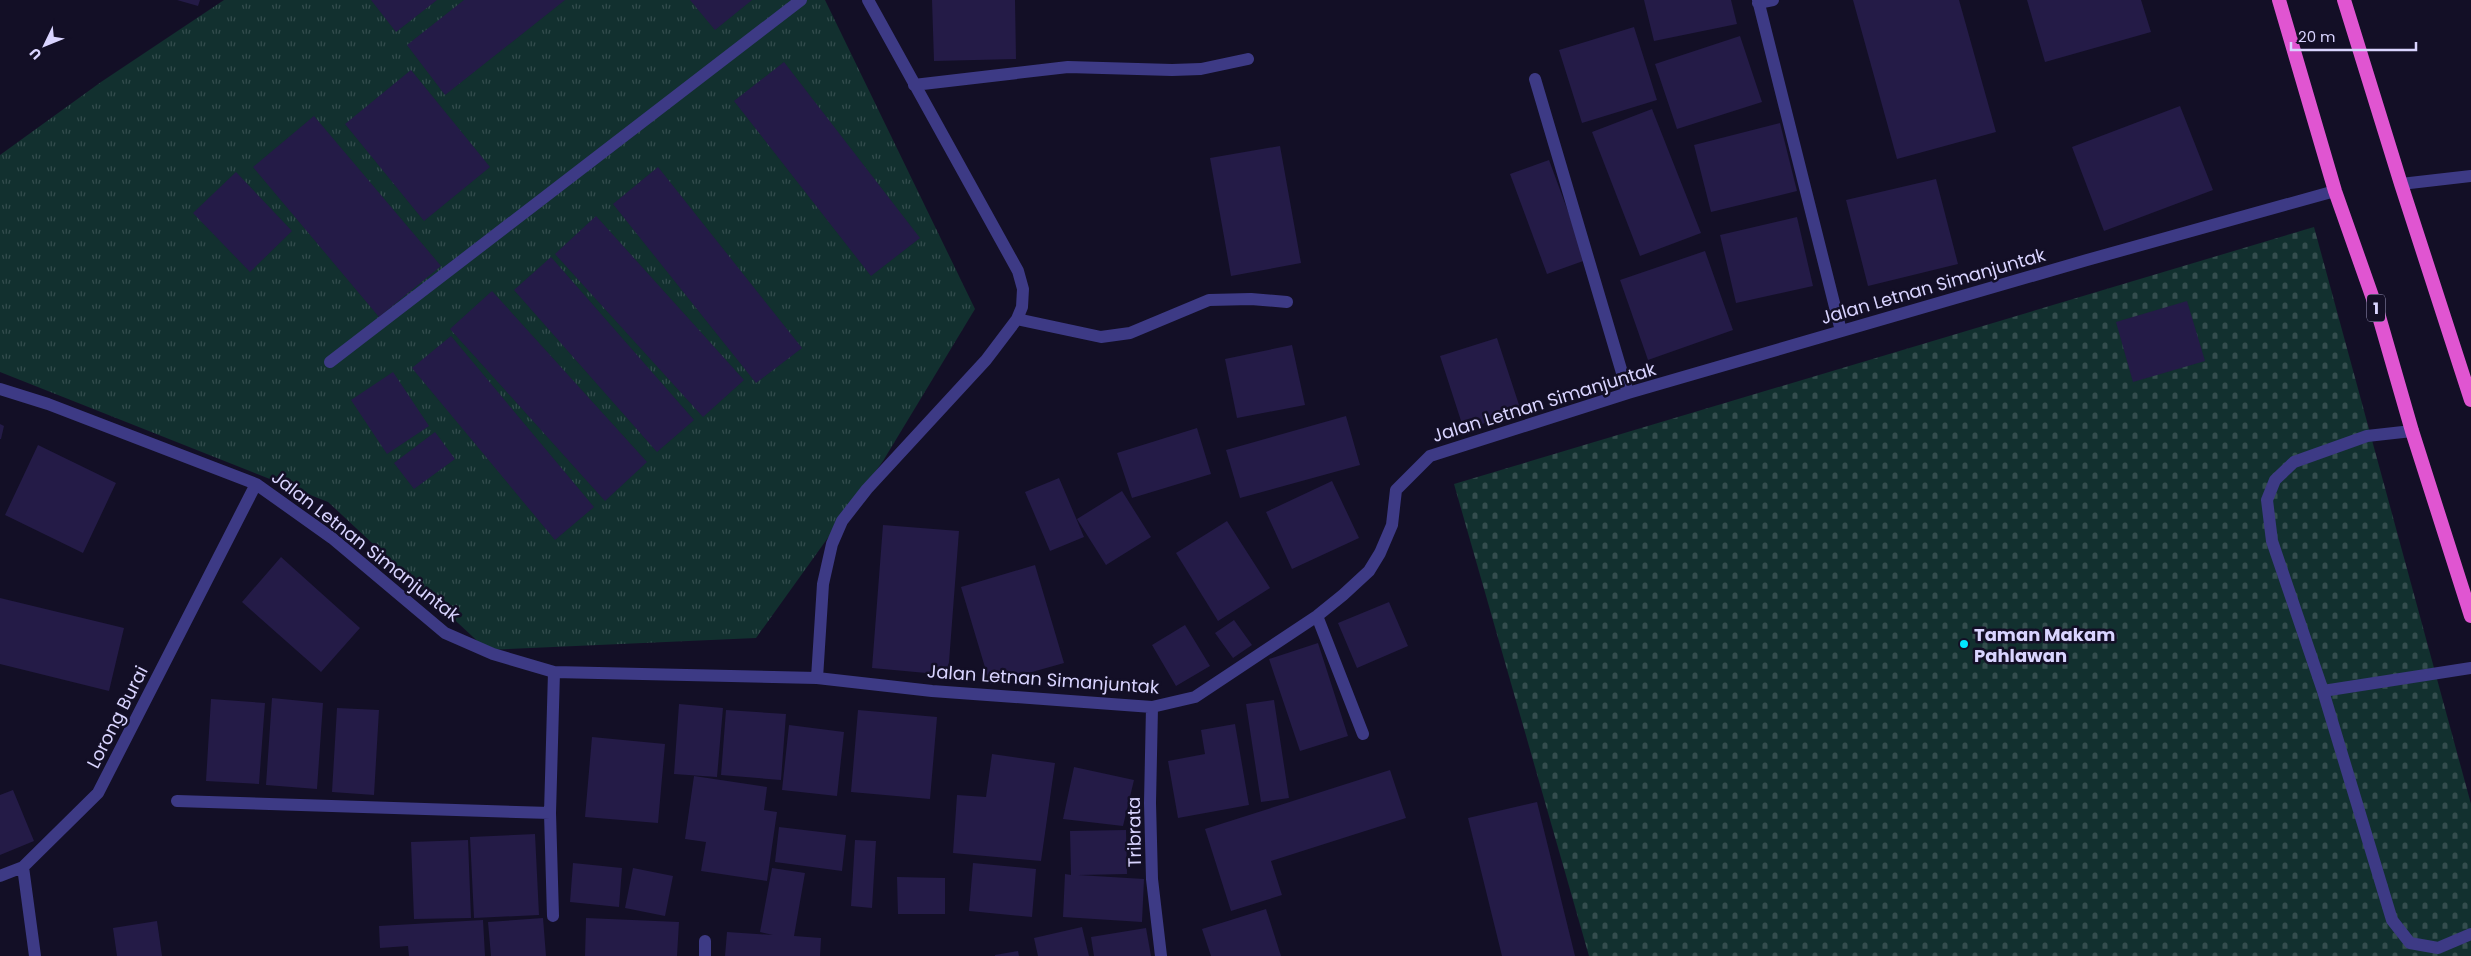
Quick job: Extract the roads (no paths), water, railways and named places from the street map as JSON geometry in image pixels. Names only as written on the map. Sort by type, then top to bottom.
[{"type":"highway","name":"1","points":[[2279,0],[2335,191],[2378,313],[2412,431],[2471,616]]},
{"type":"highway","points":[[2346,0],[2401,184],[2471,400]]},
{"type":"street","points":[[330,362],[801,0]]},
{"type":"street","points":[[817,678],[823,584],[832,544],[842,521],[867,489],[986,360],[1018,320],[1022,307],[1023,289],[1018,271],[868,0]]},
{"type":"street","points":[[1773,0],[1758,2],[1841,331]]},
{"type":"street","points":[[914,85],[1068,67],[1201,69],[1248,59]]},
{"type":"street","points":[[1535,78],[1628,393]]},
{"type":"street","points":[[2401,184],[2471,176]]},
{"type":"street","name":"Jalan Letnan Simanjuntak","points":[[0,390],[48,404],[256,484],[332,538],[445,633],[493,654],[554,672],[817,678],[932,691],[1152,707],[1195,696],[1317,616],[1369,571],[1380,553],[1392,525],[1396,490],[1430,456],[1628,393],[2335,191]]},
{"type":"street","points":[[1018,320],[1101,337],[1130,333],[1209,300],[1251,299],[1287,302]]},
{"type":"street","points":[[2412,431],[2367,436],[2294,462],[2275,480],[2267,500],[2272,541],[2322,691],[2392,920],[2410,943],[2438,948],[2471,934]]},
{"type":"street","name":"Lorong Burai","points":[[23,868],[98,793],[256,484]]},
{"type":"street","points":[[1317,616],[1363,734]]},
{"type":"street","points":[[2322,691],[2471,668]]},
{"type":"street","points":[[553,916],[550,813],[554,672]]},
{"type":"street","name":"Tribrata","points":[[1152,707],[1150,803],[1152,879],[1161,956]]},
{"type":"street","points":[[177,801],[550,813]]},
{"type":"street","points":[[0,876],[23,868],[35,956]]},
{"type":"street","points":[[705,941],[705,956]]},
{"type":"place","name":"Taman Makam Pahlawan","points":[[1964,644]]}]
